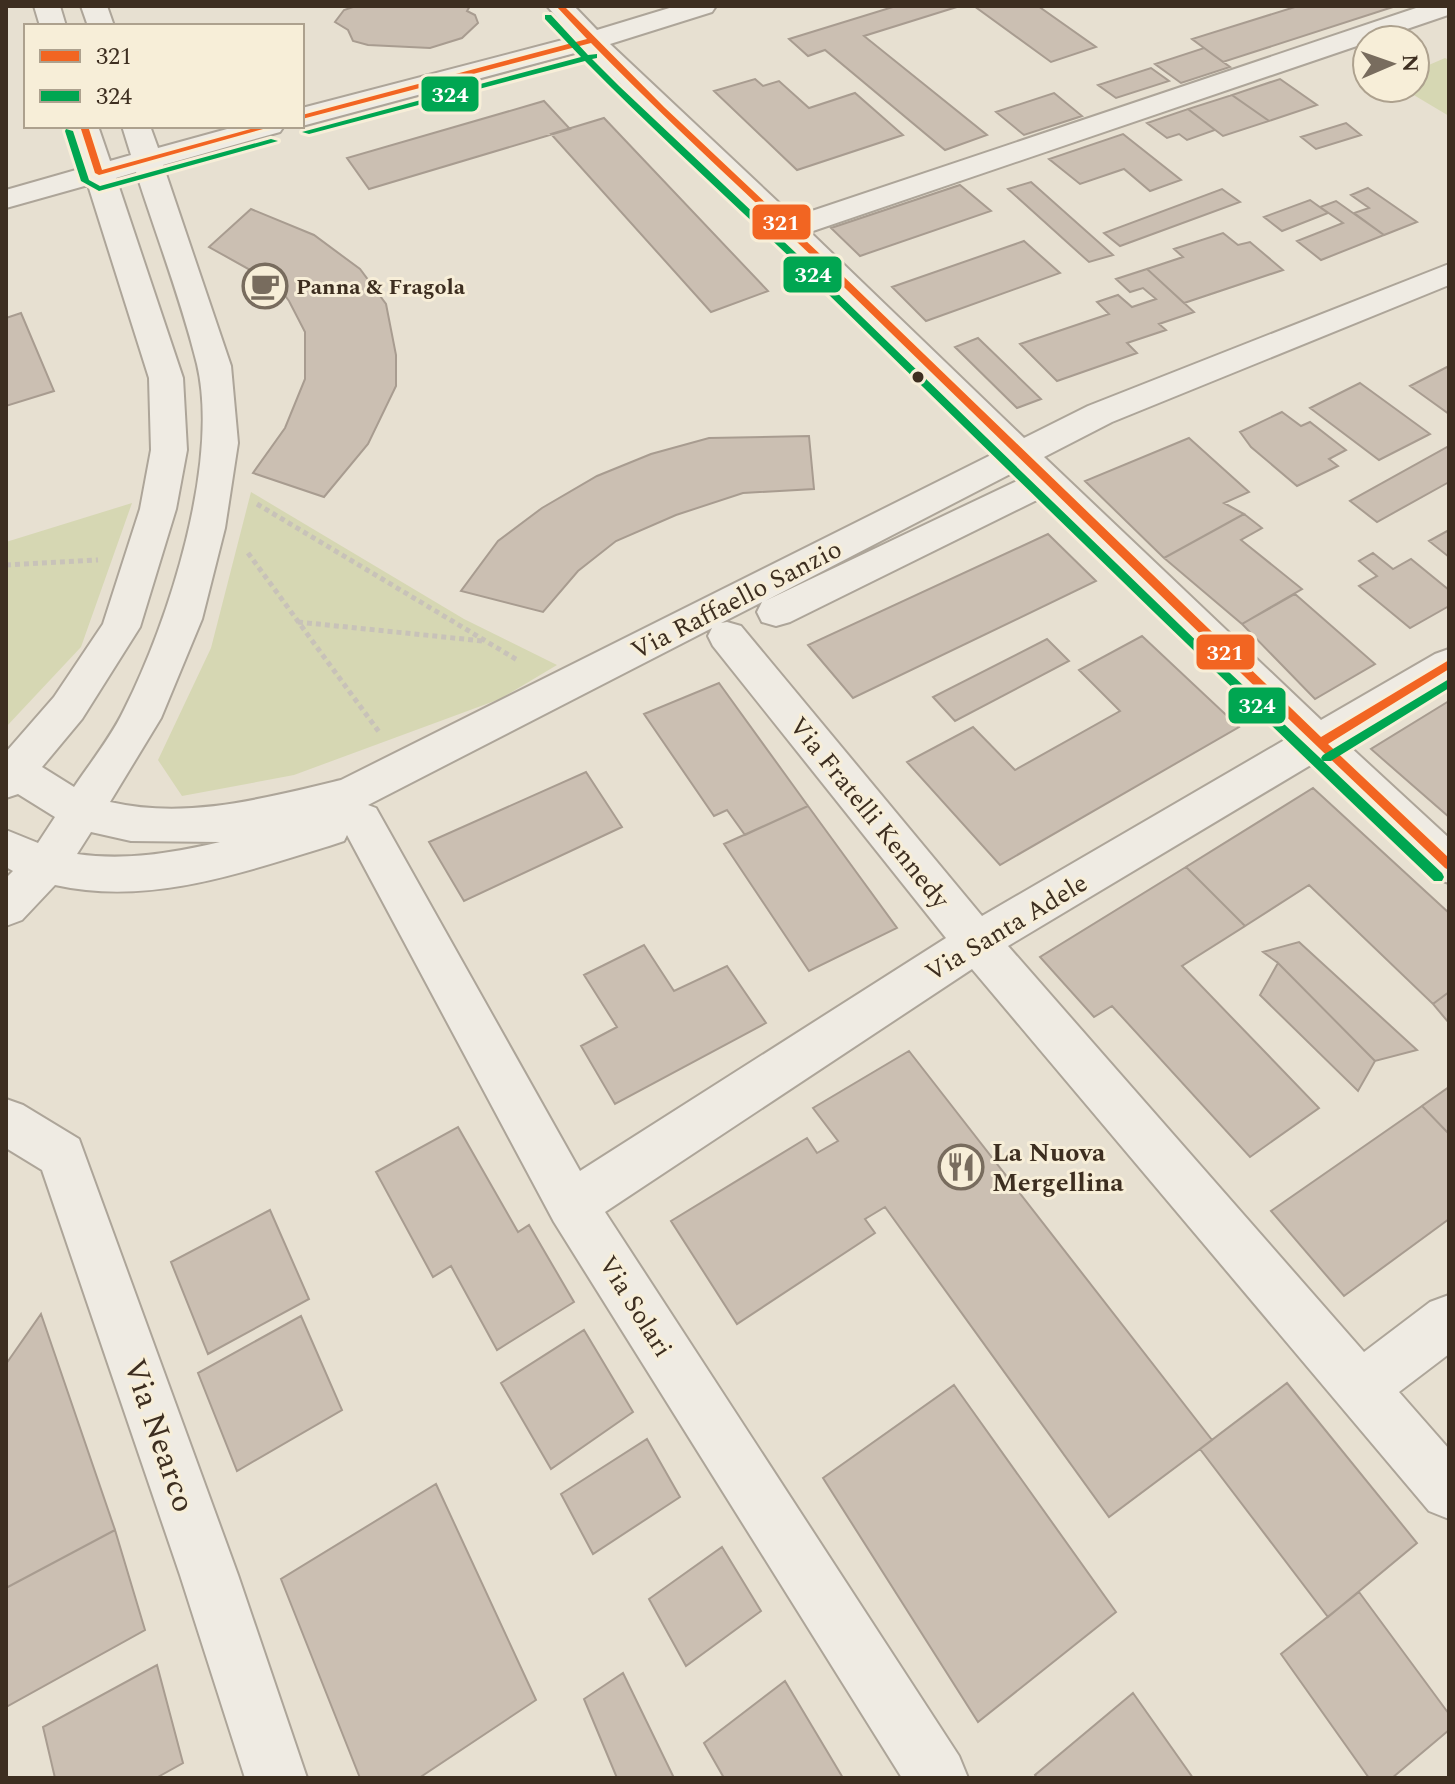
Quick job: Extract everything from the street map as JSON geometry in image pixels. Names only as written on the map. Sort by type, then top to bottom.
[{"type":"street","points":[[560,6],[590,41],[790,229],[1319,744],[1449,865]]},
{"type":"street","points":[[304,116],[590,41],[703,6]]},
{"type":"street","points":[[790,229],[1440,10]]},
{"type":"street","points":[[10,776],[68,708],[121,627],[158,509],[169,450],[166,378],[85,128]]},
{"type":"street","points":[[6,199],[99,173],[142,142],[254,128]]},
{"type":"street","points":[[6,907],[46,866],[141,718],[183,619],[209,518],[220,443],[214,366],[142,142]]},
{"type":"street","name":"Via Raffaello Sanzio","points":[[6,848],[46,866],[106,874],[181,871],[361,820],[727,636],[1034,467],[1100,414],[1449,274]]},
{"type":"street","name":"Via Raffaello Sanzio","points":[[10,776],[81,812],[131,824],[223,825],[350,795],[563,687],[1034,467]]},
{"type":"street","name":"Via Fratelli Kennedy","points":[[727,636],[976,942],[1362,1386],[1449,1491]]},
{"type":"street","name":"Via Santa Adele","points":[[572,1205],[976,942],[1319,744],[1449,664]]},
{"type":"street","name":"Via Solari","points":[[361,820],[572,1205],[937,1778]]},
{"type":"street","name":"Via Nearco","points":[[6,1121],[62,1155],[209,1575],[276,1778]]},
{"type":"street","points":[[1362,1386],[1449,1321]]},
{"type":"path","points":[[214,479],[563,687]]},
{"type":"path","points":[[209,518],[243,546],[406,767]]},
{"type":"path","points":[[6,565],[143,558]]},
{"type":"path","points":[[297,622],[486,641]]},
{"type":"green space","points":[[1445,58],[1449,60],[1449,116],[1429,104],[1431,64]]},
{"type":"green space","points":[[251,492],[464,619],[557,665],[500,699],[294,775],[182,796],[158,760],[211,648]]},
{"type":"green space","points":[[132,503],[81,647],[6,727],[6,542]]},
{"type":"building","points":[[470,6],[467,11],[475,15],[478,23],[462,38],[430,48],[368,45],[353,41],[348,30],[335,22],[344,10],[353,7]]},
{"type":"building","points":[[896,6],[960,6],[864,36],[987,135],[945,150],[825,50],[808,56],[789,39]]},
{"type":"building","points":[[974,6],[1038,6],[1096,47],[1051,62]]},
{"type":"building","points":[[1298,6],[1396,6],[1223,62],[1192,39]]},
{"type":"building","points":[[1204,48],[1230,67],[1181,83],[1155,64]]},
{"type":"building","points":[[1151,68],[1169,81],[1116,98],[1098,85]]},
{"type":"building","points":[[755,79],[763,86],[779,81],[809,108],[855,93],[903,135],[797,170],[714,91]]},
{"type":"building","points":[[1280,79],[1317,105],[1269,121],[1232,95]]},
{"type":"building","points":[[1054,93],[1082,116],[1024,135],[996,112]]},
{"type":"building","points":[[1232,95],[1269,121],[1223,136],[1188,109]]},
{"type":"building","points":[[544,101],[570,129],[369,189],[347,158]]},
{"type":"building","points":[[1188,109],[1215,130],[1187,140],[1179,134],[1167,138],[1147,123]]},
{"type":"building","points":[[604,118],[768,291],[711,312],[551,134]]},
{"type":"building","points":[[1346,123],[1361,135],[1316,149],[1301,137]]},
{"type":"building","points":[[1123,134],[1181,180],[1150,191],[1124,169],[1080,184],[1049,159]]},
{"type":"building","points":[[1031,182],[1113,255],[1089,262],[1008,189]]},
{"type":"building","points":[[960,185],[991,211],[860,256],[831,228]]},
{"type":"building","points":[[1368,188],[1417,222],[1384,235],[1354,213],[1369,208],[1351,195]]},
{"type":"building","points":[[1222,189],[1240,202],[1120,246],[1104,233]]},
{"type":"building","points":[[1310,200],[1328,213],[1282,231],[1264,217]]},
{"type":"building","points":[[1336,201],[1384,235],[1321,260],[1297,241],[1343,223],[1320,207]]},
{"type":"building","points":[[251,209],[314,235],[360,269],[386,304],[396,355],[396,386],[368,444],[324,497],[253,473],[285,428],[305,379],[305,332],[277,285],[209,247]]},
{"type":"building","points":[[1223,233],[1238,245],[1250,242],[1283,270],[1184,303],[1147,269],[1183,257],[1174,249]]},
{"type":"building","points":[[1024,241],[1060,273],[926,321],[892,287]]},
{"type":"building","points":[[1147,269],[1194,312],[1159,324],[1166,330],[1127,343],[1137,353],[1057,381],[1020,344],[1109,314],[1097,302],[1118,295],[1132,307],[1156,299],[1143,288],[1130,292],[1116,279]]},
{"type":"building","points":[[21,313],[54,391],[6,406],[6,318]]},
{"type":"building","points":[[978,338],[1041,399],[1017,408],[955,347]]},
{"type":"building","points":[[1449,366],[1449,414],[1410,386]]},
{"type":"building","points":[[1360,383],[1430,434],[1379,460],[1310,408]]},
{"type":"building","points":[[1282,412],[1301,426],[1310,422],[1346,450],[1329,459],[1338,466],[1297,486],[1251,447],[1240,432]]},
{"type":"building","points":[[809,436],[814,489],[743,493],[676,515],[616,541],[578,571],[543,612],[461,591],[498,541],[542,508],[597,476],[651,454],[709,438]]},
{"type":"building","points":[[1189,438],[1249,492],[1224,503],[1244,514],[1164,558],[1085,481]]},
{"type":"building","points":[[1449,446],[1449,482],[1377,522],[1350,501]]},
{"type":"building","points":[[1244,514],[1262,528],[1241,540],[1302,589],[1242,624],[1164,558]]},
{"type":"building","points":[[1449,530],[1449,557],[1429,541]]},
{"type":"building","points":[[1048,534],[1096,581],[853,698],[808,645]]},
{"type":"building","points":[[1373,553],[1393,569],[1411,559],[1449,590],[1449,606],[1410,628],[1359,586],[1377,576],[1359,561]]},
{"type":"building","points":[[1295,594],[1375,664],[1315,699],[1242,624]]},
{"type":"building","points":[[1142,636],[1239,727],[1000,865],[907,762],[973,727],[1015,770],[1120,711],[1079,670]]},
{"type":"building","points":[[1047,639],[1069,661],[955,721],[933,697]]},
{"type":"building","points":[[719,683],[808,806],[745,835],[727,810],[714,816],[644,714]]},
{"type":"building","points":[[1449,701],[1449,817],[1371,749]]},
{"type":"building","points":[[586,772],[622,827],[464,901],[429,842]]},
{"type":"building","points":[[1313,788],[1449,913],[1449,992],[1433,1004],[1309,885],[1245,926],[1186,867]]},
{"type":"building","points":[[808,806],[897,928],[809,971],[724,844]]},
{"type":"building","points":[[1186,867],[1245,926],[1182,966],[1319,1108],[1250,1157],[1112,1006],[1094,1017],[1040,957]]},
{"type":"building","points":[[1299,942],[1417,1050],[1375,1061],[1278,963],[1263,952]]},
{"type":"building","points":[[644,945],[674,991],[727,966],[766,1023],[615,1104],[581,1046],[617,1027],[584,975]]},
{"type":"building","points":[[1278,963],[1375,1061],[1358,1091],[1260,995]]},
{"type":"building","points":[[1449,992],[1449,1023],[1433,1004]]},
{"type":"building","points":[[909,1051],[1212,1440],[1109,1517],[885,1207],[865,1219],[875,1233],[737,1324],[671,1221],[807,1138],[817,1153],[838,1141],[813,1108]]},
{"type":"building","points":[[1449,1087],[1449,1134],[1422,1106]]},
{"type":"building","points":[[1422,1106],[1449,1134],[1449,1219],[1344,1296],[1271,1211]]},
{"type":"building","points":[[458,1127],[518,1232],[529,1225],[574,1302],[497,1350],[451,1266],[433,1277],[376,1172]]},
{"type":"building","points":[[270,1210],[309,1299],[208,1354],[171,1262]]},
{"type":"building","points":[[41,1314],[115,1530],[6,1588],[6,1364]]},
{"type":"building","points":[[301,1316],[342,1410],[237,1471],[198,1373]]},
{"type":"building","points":[[584,1330],[633,1412],[551,1469],[501,1383]]},
{"type":"building","points":[[1287,1383],[1417,1543],[1328,1617],[1200,1449]]},
{"type":"building","points":[[954,1385],[1116,1612],[978,1722],[823,1478]]},
{"type":"building","points":[[647,1439],[680,1497],[593,1554],[561,1494]]},
{"type":"building","points":[[436,1484],[536,1700],[419,1778],[360,1778],[281,1579]]},
{"type":"building","points":[[115,1530],[145,1630],[6,1707],[6,1588]]},
{"type":"building","points":[[722,1547],[761,1611],[686,1666],[649,1599]]},
{"type":"building","points":[[1359,1592],[1449,1714],[1449,1730],[1392,1778],[1369,1778],[1281,1654]]},
{"type":"building","points":[[157,1665],[183,1763],[156,1778],[55,1778],[43,1727]]},
{"type":"building","points":[[623,1673],[674,1778],[617,1778],[584,1699]]},
{"type":"building","points":[[785,1681],[843,1778],[724,1778],[704,1743]]},
{"type":"building","points":[[1133,1693],[1193,1778],[1037,1778],[1035,1775]]},
{"type":"transit line","name":"321","points":[[560,6],[661,109],[1449,865]]},
{"type":"transit line","name":"324","points":[[548,17],[651,122],[1438,877]]},
{"type":"transit line","name":"321","points":[[304,116],[590,41]]},
{"type":"transit line","name":"324","points":[[306,132],[594,56]]},
{"type":"transit line","name":"321","points":[[85,128],[99,173],[263,128]]},
{"type":"transit line","name":"324","points":[[69,131],[85,181],[99,189],[274,141]]},
{"type":"transit line","name":"321","points":[[1319,744],[1449,664]]},
{"type":"transit line","name":"324","points":[[1327,758],[1449,683]]},
{"type":"place","name":"Panna & Fragola","points":[[265,286]]},
{"type":"place","name":"La Nuova Mergellina","points":[[961,1167]]}]
